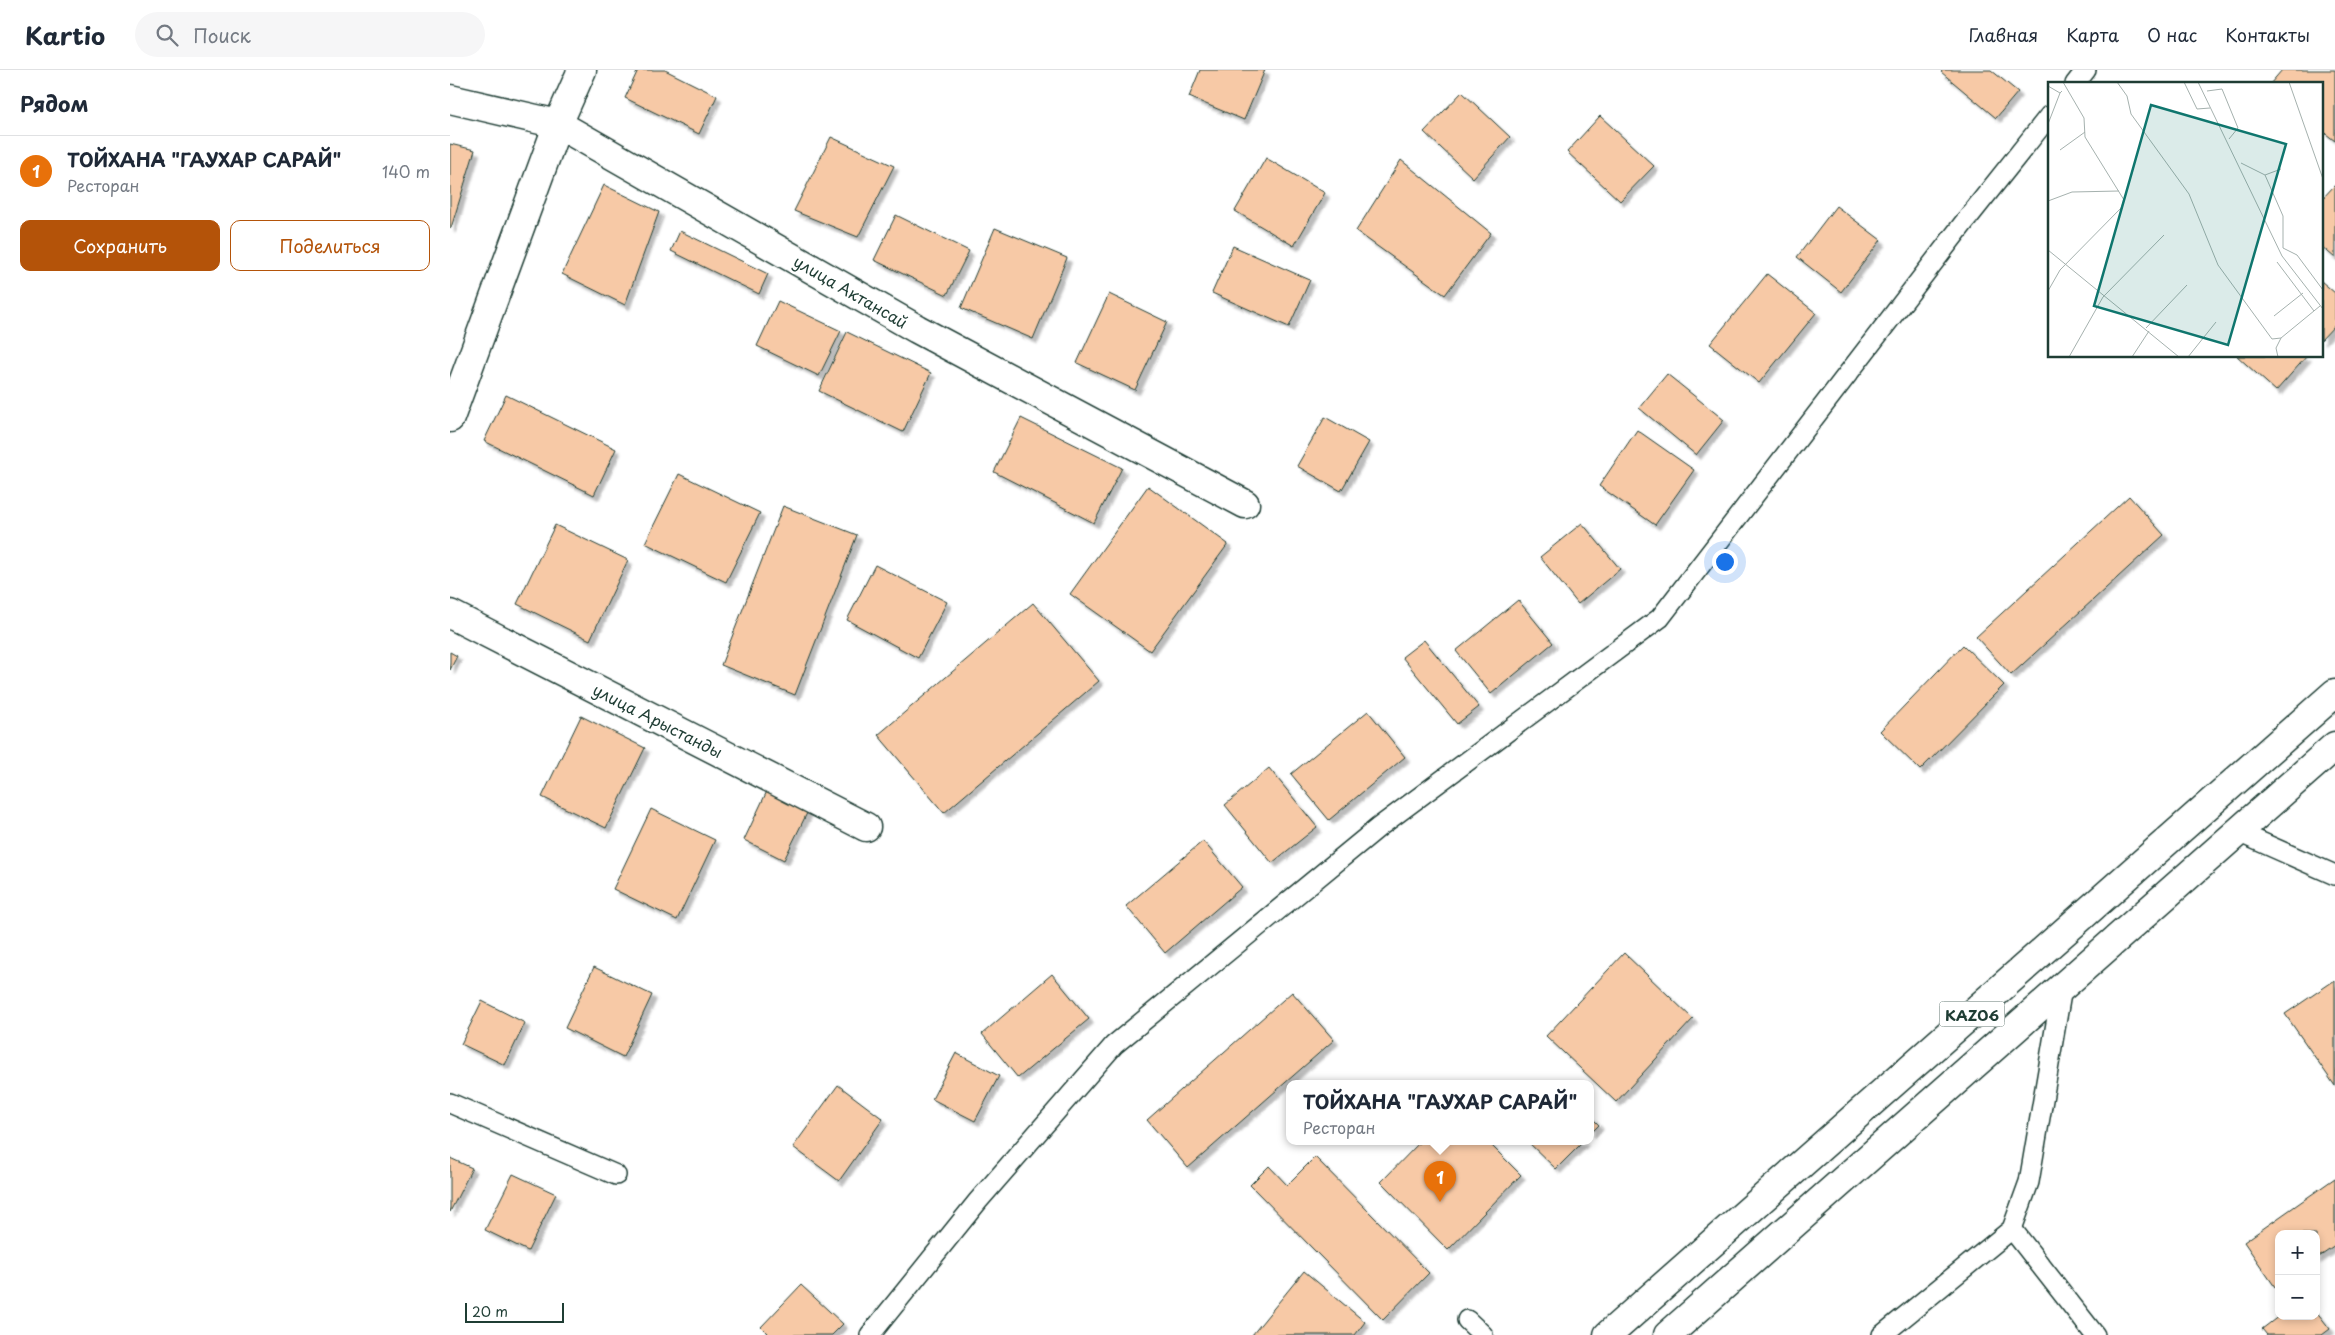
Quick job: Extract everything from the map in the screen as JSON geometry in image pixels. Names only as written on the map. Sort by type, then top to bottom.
[{"type":"main road","points":[[450,418],[558,124],[582,70]]},
{"type":"main road","name":"улица Актансай","points":[[450,99],[558,124],[917,329],[1245,504]]},
{"type":"main road","name":"улица Арыстанды","points":[[450,614],[866,827]]},
{"type":"main road","name":"KАZ06","points":[[1608,1335],[2335,693]]},
{"type":"main road","name":"KАZ06","points":[[1668,1335],[2335,746]]},
{"type":"lane","points":[[2077,82],[2086,70]]},
{"type":"lane","points":[[870,1335],[978,1201],[1114,1046],[1379,827],[1660,618],[1963,224],[2048,117]]},
{"type":"lane","points":[[2238,832],[2335,875]]},
{"type":"lane","points":[[1882,1335],[2012,1229],[2029,1182],[2062,988]]},
{"type":"lane","points":[[450,1103],[616,1175]]},
{"type":"lane","points":[[2012,1229],[2095,1335]]},
{"type":"lane","points":[[1467,1320],[1483,1335]]},
{"type":"building","points":[[638,70],[665,70],[717,96],[699,134],[625,98]]},
{"type":"building","points":[[1200,70],[1265,70],[1244,120],[1189,97]]},
{"type":"building","points":[[1943,70],[1991,70],[2018,92],[1996,118],[1941,72]]},
{"type":"building","points":[[2282,70],[2335,70],[2335,141],[2322,131],[2322,82],[2272,82]]},
{"type":"building","points":[[1462,92],[1510,137],[1473,178],[1424,132]]},
{"type":"building","points":[[1600,116],[1654,166],[1620,201],[1567,152]]},
{"type":"building","points":[[831,137],[894,166],[858,237],[794,211]]},
{"type":"building","points":[[450,144],[475,150],[451,228],[450,228]]},
{"type":"building","points":[[1266,158],[1325,193],[1294,246],[1235,211]]},
{"type":"building","points":[[1401,160],[1491,233],[1445,295],[1356,231]]},
{"type":"building","points":[[604,185],[659,212],[625,305],[562,274]]},
{"type":"building","points":[[2335,185],[2335,258],[2322,247],[2322,199]]},
{"type":"building","points":[[1836,206],[1881,240],[1841,292],[1797,257]]},
{"type":"building","points":[[896,215],[969,251],[947,295],[874,260]]},
{"type":"building","points":[[995,228],[1067,258],[1033,339],[961,308]]},
{"type":"building","points":[[680,231],[768,274],[759,294],[671,251]]},
{"type":"building","points":[[1233,246],[1310,280],[1289,327],[1212,293]]},
{"type":"building","points":[[1767,274],[1816,313],[1759,383],[1710,344]]},
{"type":"building","points":[[2322,282],[2335,293],[2335,325],[2322,339]]},
{"type":"building","points":[[1109,294],[1167,322],[1135,390],[1077,363]]},
{"type":"building","points":[[778,301],[841,331],[819,376],[757,346]]},
{"type":"building","points":[[847,332],[931,373],[903,432],[819,391]]},
{"type":"building","points":[[2239,358],[2305,358],[2276,391]]},
{"type":"building","points":[[1667,374],[1724,420],[1696,455],[1639,408]]},
{"type":"building","points":[[506,395],[616,449],[594,495],[484,441]]},
{"type":"building","points":[[1325,417],[1369,442],[1341,491],[1297,466]]},
{"type":"building","points":[[1021,418],[1122,468],[1094,523],[994,472]]},
{"type":"building","points":[[1637,430],[1694,470],[1655,525],[1599,486]]},
{"type":"building","points":[[679,474],[760,513],[726,582],[645,543]]},
{"type":"building","points":[[1148,486],[1228,544],[1150,651],[1070,594]]},
{"type":"building","points":[[2129,496],[2164,535],[2011,675],[1976,637]]},
{"type":"building","points":[[783,506],[857,535],[795,695],[721,665]]},
{"type":"building","points":[[1582,523],[1620,569],[1578,604],[1540,557]]},
{"type":"building","points":[[555,525],[628,560],[590,640],[517,604]]},
{"type":"building","points":[[875,565],[947,602],[918,658],[847,620]]},
{"type":"building","points":[[1518,600],[1553,643],[1491,694],[1456,651]]},
{"type":"building","points":[[1033,603],[1099,681],[944,813],[878,735]]},
{"type":"building","points":[[1424,640],[1479,707],[1457,724],[1402,657]]},
{"type":"building","points":[[1963,645],[2004,685],[1920,770],[1880,731]]},
{"type":"building","points":[[450,652],[457,656],[450,670]]},
{"type":"building","points":[[1368,711],[1405,757],[1329,820],[1291,774]]},
{"type":"building","points":[[581,716],[645,748],[606,828],[542,797]]},
{"type":"building","points":[[1269,768],[1317,827],[1272,863],[1225,805]]},
{"type":"building","points":[[768,789],[809,809],[784,860],[744,840]]},
{"type":"building","points":[[651,809],[715,840],[677,920],[613,889]]},
{"type":"building","points":[[1203,841],[1242,887],[1165,953],[1126,906]]},
{"type":"building","points":[[1624,953],[1693,1019],[1616,1102],[1546,1036]]},
{"type":"building","points":[[594,967],[652,995],[623,1057],[565,1028]]},
{"type":"building","points":[[1052,974],[1089,1019],[1018,1078],[982,1034]]},
{"type":"building","points":[[2335,980],[2335,1086],[2285,1014]]},
{"type":"building","points":[[1292,992],[1334,1040],[1288,1080],[1286,1080],[1286,1082],[1188,1168],[1147,1120]]},
{"type":"building","points":[[482,1001],[525,1023],[505,1065],[461,1044]]},
{"type":"building","points":[[956,1053],[999,1076],[975,1121],[932,1099]]},
{"type":"building","points":[[838,1085],[883,1119],[839,1181],[793,1147]]},
{"type":"building","points":[[1594,1120],[1599,1125],[1594,1130]]},
{"type":"building","points":[[1417,1145],[1491,1145],[1521,1175],[1448,1250],[1381,1182]]},
{"type":"building","points":[[1531,1145],[1580,1145],[1556,1169]]},
{"type":"building","points":[[1315,1157],[1429,1273],[1383,1320],[1250,1185],[1269,1166],[1287,1185]]},
{"type":"building","points":[[450,1158],[472,1168],[450,1212]]},
{"type":"building","points":[[513,1174],[556,1194],[528,1251],[485,1230]]},
{"type":"building","points":[[2335,1178],[2335,1246],[2320,1256],[2320,1230],[2275,1230],[2275,1287],[2244,1242]]},
{"type":"building","points":[[1304,1271],[1365,1322],[1355,1335],[1252,1335]]},
{"type":"building","points":[[801,1285],[843,1324],[832,1335],[769,1335],[761,1327]]},
{"type":"building","points":[[2320,1316],[2330,1329],[2322,1335],[2267,1335],[2262,1329],[2275,1319],[2320,1320]]},
{"type":"place","name":"ТОЙХАНА \"ГАУХАР САРАЙ\"","points":[[1440,1202]]}]
